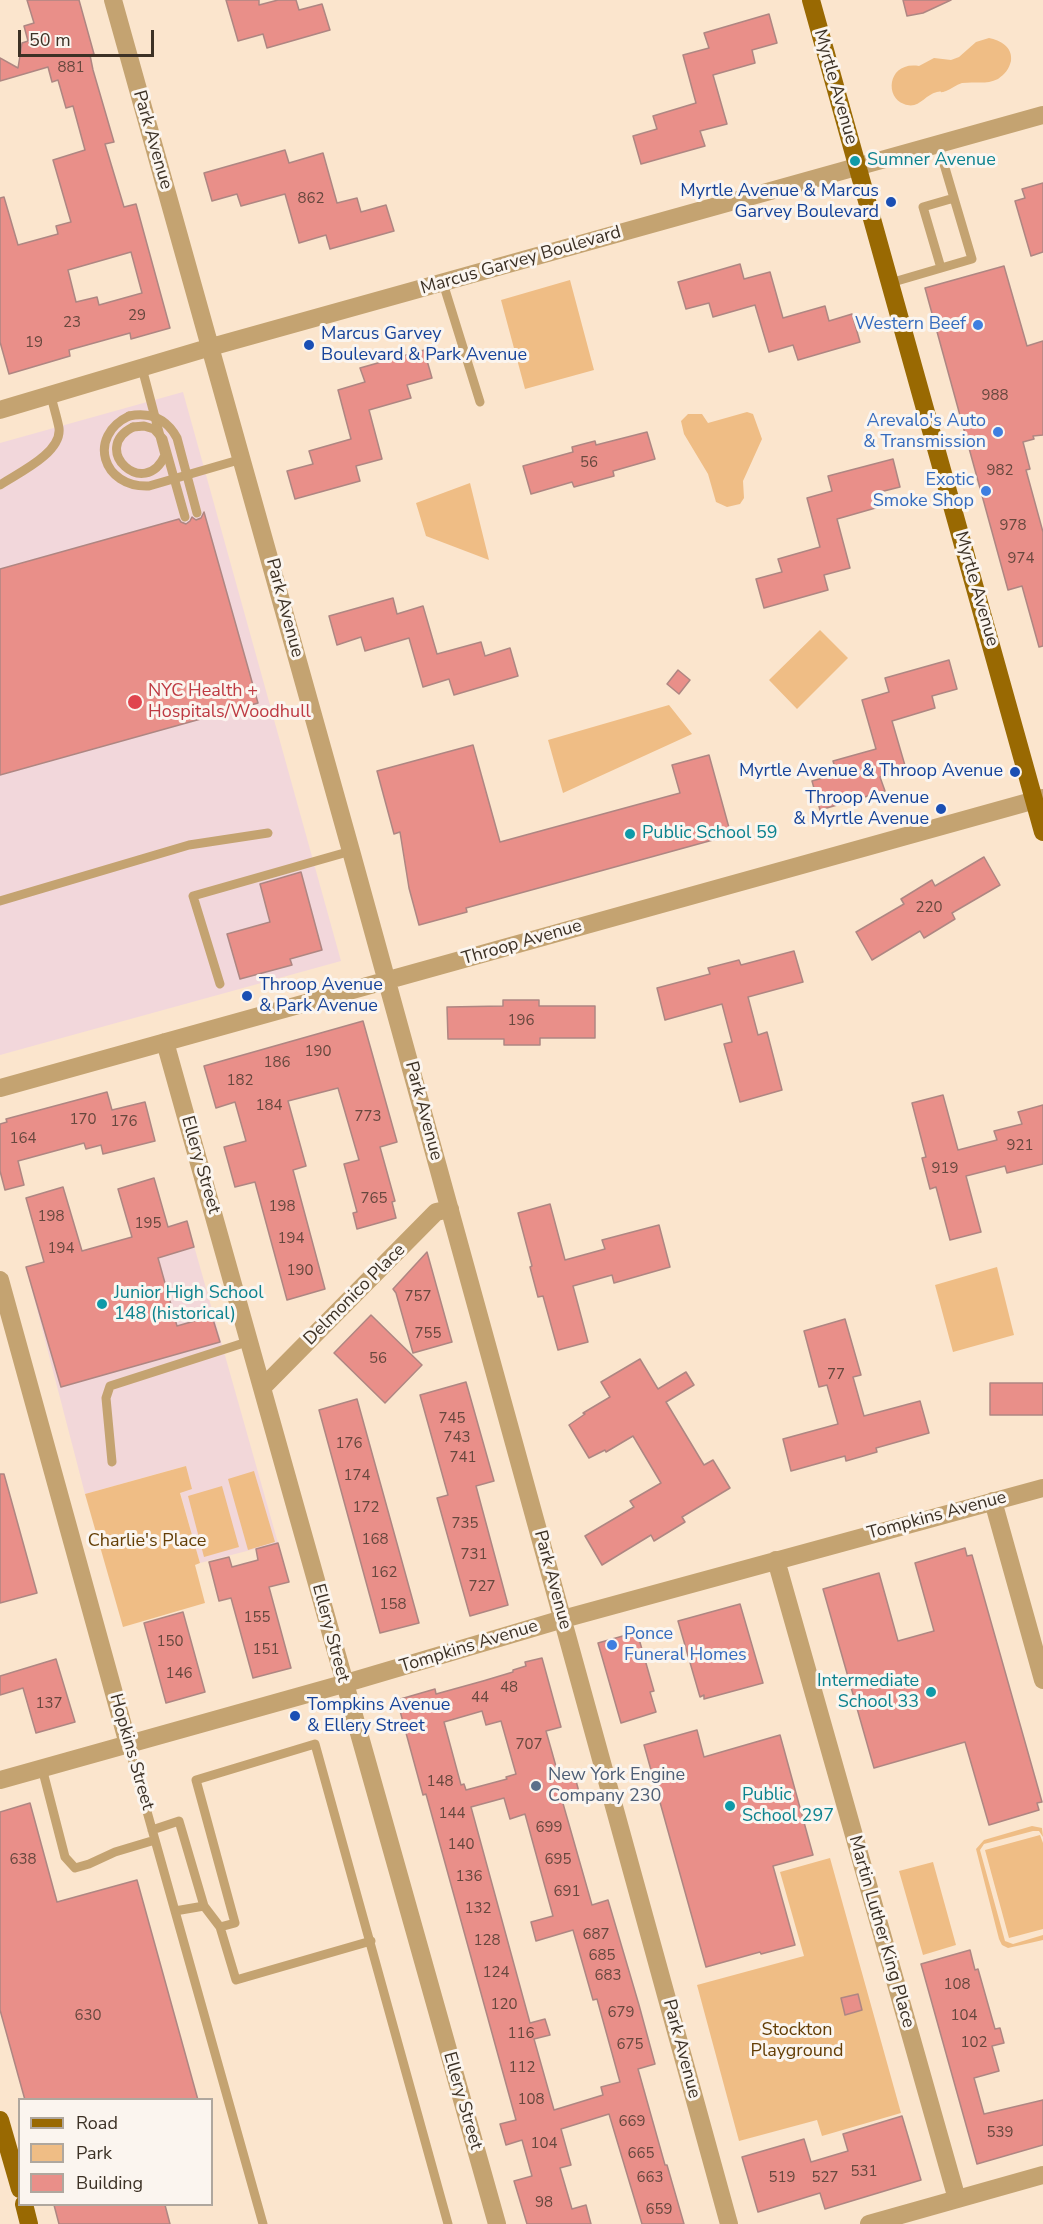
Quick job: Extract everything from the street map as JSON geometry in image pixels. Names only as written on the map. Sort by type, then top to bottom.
[{"type":"main road","name":"Myrtle Avenue","points":[[811,0],[890,284],[1039,799],[1043,832]]},
{"type":"main road","points":[[0,2120],[18,2182]]},
{"type":"main road","points":[[24,2206],[29,2224]]},
{"type":"street","name":"Park Avenue","points":[[112,0],[387,980],[729,2224]]},
{"type":"street","name":"Marcus Garvey Boulevard","points":[[0,410],[211,347],[1043,115]]},
{"type":"street","name":"Throop Avenue","points":[[0,1088],[1039,799]]},
{"type":"street","name":"Ellery Street","points":[[165,1042],[263,1387],[343,1684],[497,2224]]},
{"type":"street","name":"Delmonico Place","points":[[263,1387],[436,1212],[450,1209]]},
{"type":"street","name":"Hopkins Street","points":[[0,1280],[128,1744]]},
{"type":"street","name":"Tompkins Avenue","points":[[0,1779],[343,1684],[563,1619],[1043,1488]]},
{"type":"street","points":[[993,1501],[1040,1656],[1043,1680]]},
{"type":"street","name":"Martin Luther King Place","points":[[776,1560],[957,2199]]},
{"type":"street","points":[[869,2224],[1043,2175]]},
{"type":"lane","points":[[890,284],[972,259],[938,144]]},
{"type":"lane","points":[[941,268],[923,207],[954,198]]},
{"type":"lane","points":[[443,282],[480,402]]},
{"type":"lane","points":[[142,368],[165,455],[160,466],[151,471],[139,473],[125,469],[119,460],[116,446],[122,432],[133,427],[144,426],[154,429],[164,439],[185,517]]},
{"type":"lane","points":[[0,485],[51,451],[57,442],[59,430],[51,395]]},
{"type":"lane","points":[[197,513],[177,438],[171,427],[158,418],[143,413],[116,422],[108,433],[105,448],[106,464],[124,483],[137,487],[149,486],[242,459]]},
{"type":"lane","points":[[0,901],[189,845],[268,833]]},
{"type":"lane","points":[[220,984],[193,896],[351,851]]},
{"type":"lane","points":[[112,1462],[105,1398],[110,1386],[250,1341]]},
{"type":"lane","name":"Hopkins Street","points":[[128,1744],[263,2224]]},
{"type":"lane","points":[[220,1927],[235,1923],[196,1780],[315,1744],[448,2224]]},
{"type":"lane","points":[[42,1768],[65,1857],[71,1865],[81,1867],[154,1835],[179,1821],[204,1906],[220,1927],[236,1980],[371,1941]]},
{"type":"lane","points":[[175,1911],[204,1906]]},
{"type":"shaded area","name":"NYC Health + Hospitals/Woodhull","points":[[183,392],[341,961],[0,1055],[0,443]]},
{"type":"shaded area","points":[[187,1221],[278,1543],[200,1563],[180,1492],[186,1466],[85,1494],[26,1267]]},
{"type":"green space","points":[[989,38],[1005,45],[1011,56],[1008,69],[998,79],[962,83],[946,91],[932,94],[914,105],[904,104],[894,94],[892,80],[901,69],[919,66],[934,58],[951,60],[959,57],[976,42]]},
{"type":"green space","points":[[570,280],[594,370],[525,389],[501,300]]},
{"type":"green space","points":[[747,412],[753,414],[762,439],[743,481],[744,498],[740,504],[727,507],[716,502],[708,474],[684,434],[681,421],[688,414],[702,414],[708,423]]},
{"type":"green space","points":[[470,483],[489,560],[426,536],[416,503]]},
{"type":"green space","points":[[820,630],[848,658],[797,709],[769,680]]},
{"type":"green space","points":[[669,705],[692,734],[563,793],[548,740]]},
{"type":"green space","points":[[997,1267],[1014,1335],[953,1352],[935,1285]]},
{"type":"green space","name":"Charlie's Place","points":[[186,1466],[192,1489],[180,1493],[200,1563],[195,1565],[205,1603],[123,1627],[85,1494]]},
{"type":"green space","points":[[254,1471],[275,1542],[248,1550],[228,1479]]},
{"type":"green space","points":[[222,1486],[239,1547],[204,1557],[188,1496]]},
{"type":"green space","points":[[1032,1826],[1042,1828],[1043,1837],[1039,1831],[1033,1831],[984,1844],[980,1850],[1005,1941],[1013,1944],[1043,1935],[1043,1940],[1008,1948],[1002,1945],[999,1939],[976,1849],[984,1840]]},
{"type":"green space","points":[[1040,1835],[1043,1843],[1043,1929],[1009,1938],[985,1850]]},
{"type":"green space","name":"Stockton Playground","points":[[830,1858],[901,2113],[822,2136],[817,2120],[739,2141],[697,1985],[804,1956],[780,1872]]},
{"type":"green space","points":[[933,1862],[956,1945],[923,1955],[899,1871]]},
{"type":"building","points":[[27,0],[79,0],[94,54],[90,55],[93,70],[114,142],[105,144],[124,207],[136,204],[170,328],[131,339],[130,333],[69,350],[70,356],[9,374],[0,342],[0,198],[4,197],[18,245],[58,234],[56,226],[71,222],[53,160],[85,150],[73,106],[66,108],[58,80],[52,82],[48,67],[0,81],[0,58],[18,68],[22,43],[28,41],[24,26],[34,23]],"holes":[[[131,252],[142,293],[99,305],[97,297],[76,302],[68,270]]]},
{"type":"building","points":[[226,0],[259,0],[259,5],[278,0],[296,0],[299,10],[322,4],[330,30],[267,48],[263,34],[238,41]]},
{"type":"building","points":[[903,0],[951,0],[923,13],[907,16]]},
{"type":"building","points":[[769,14],[777,43],[752,50],[755,63],[713,75],[727,124],[700,131],[705,146],[641,164],[633,136],[657,129],[653,116],[696,103],[683,55],[709,48],[704,33]]},
{"type":"building","points":[[285,150],[289,163],[323,153],[337,203],[357,198],[361,212],[386,205],[394,231],[330,249],[326,235],[299,243],[285,194],[241,206],[237,194],[212,201],[204,173]]},
{"type":"building","points":[[1043,183],[1043,252],[1031,256],[1015,201],[1025,198],[1022,189]]},
{"type":"building","points":[[740,264],[744,279],[770,272],[783,318],[825,306],[829,321],[852,314],[860,342],[798,360],[793,345],[769,352],[755,305],[713,317],[709,303],[686,309],[678,282]]},
{"type":"building","points":[[1004,266],[1027,346],[1043,341],[1043,435],[1033,436],[1034,439],[1023,442],[1030,469],[1026,470],[1043,532],[1043,646],[1039,647],[1022,586],[1008,590],[925,288]]},
{"type":"building","points":[[424,350],[432,378],[407,385],[411,398],[369,410],[382,459],[356,466],[360,481],[295,499],[287,471],[313,464],[309,451],[351,439],[338,390],[365,382],[360,368]]},
{"type":"building","points":[[647,432],[655,459],[613,471],[614,476],[574,487],[572,482],[531,494],[523,466],[573,452],[572,447],[595,441],[596,445]]},
{"type":"building","points":[[893,459],[900,487],[876,493],[879,507],[837,519],[850,568],[824,575],[828,590],[764,608],[756,579],[782,572],[778,559],[820,547],[807,498],[832,491],[828,476]]},
{"type":"building","points":[[204,512],[258,703],[0,775],[0,569],[179,519],[186,524],[192,517],[196,520],[201,518]]},
{"type":"building","points":[[393,598],[397,614],[423,606],[437,654],[481,642],[485,656],[510,648],[518,676],[454,695],[449,679],[423,687],[409,638],[365,651],[361,637],[337,645],[329,616]]},
{"type":"building","points":[[949,660],[957,689],[932,696],[935,708],[892,721],[906,769],[880,777],[885,791],[820,810],[812,781],[837,774],[833,761],[876,749],[862,700],[889,692],[885,678]]},
{"type":"building","points":[[678,670],[690,680],[679,694],[667,684]]},
{"type":"building","name":"Public School 59","points":[[473,745],[500,842],[680,793],[672,765],[709,755],[731,835],[466,908],[467,912],[419,925],[409,888],[400,832],[394,834],[377,771]]},
{"type":"building","points":[[984,857],[1000,885],[952,913],[955,919],[924,938],[920,931],[872,960],[856,932],[904,904],[901,899],[932,880],[935,886]]},
{"type":"building","points":[[301,872],[322,950],[290,959],[292,965],[240,979],[227,934],[270,922],[260,884]]},
{"type":"building","points":[[794,951],[803,982],[748,997],[758,1035],[767,1032],[782,1090],[740,1102],[724,1044],[732,1042],[722,1004],[665,1020],[657,988],[710,974],[708,968],[739,960],[741,965]]},
{"type":"building","points":[[503,1000],[539,1000],[539,1006],[595,1006],[595,1038],[540,1038],[540,1045],[504,1045],[504,1039],[448,1039],[447,1007],[503,1006]]},
{"type":"building","points":[[363,1021],[397,1142],[380,1147],[395,1201],[392,1202],[396,1218],[357,1229],[353,1213],[357,1212],[344,1164],[359,1160],[338,1088],[288,1101],[306,1166],[293,1170],[325,1289],[287,1300],[255,1182],[235,1187],[224,1147],[246,1141],[235,1102],[216,1108],[204,1066]]},
{"type":"building","points":[[107,1092],[112,1110],[145,1102],[155,1141],[103,1154],[101,1145],[86,1149],[84,1143],[18,1161],[24,1185],[5,1190],[0,1171],[0,1124],[7,1122],[6,1119]]},
{"type":"building","points":[[943,1095],[958,1150],[997,1140],[994,1131],[1022,1124],[1018,1112],[1043,1105],[1043,1164],[1007,1173],[1005,1166],[966,1176],[981,1232],[950,1240],[936,1187],[930,1189],[922,1158],[926,1157],[912,1103]]},
{"type":"building","name":"Junior High School 148 (historical)","points":[[154,1178],[168,1227],[187,1221],[194,1247],[158,1258],[177,1326],[212,1316],[220,1342],[61,1387],[26,1267],[44,1262],[26,1198],[63,1187],[82,1251],[132,1237],[118,1189]]},
{"type":"building","points":[[550,1204],[565,1260],[605,1249],[602,1240],[659,1225],[670,1267],[614,1283],[612,1275],[573,1286],[588,1342],[558,1350],[543,1296],[538,1297],[518,1213]]},
{"type":"building","points":[[427,1252],[452,1342],[413,1353],[393,1289]]},
{"type":"building","points":[[371,1315],[422,1365],[385,1403],[334,1353]]},
{"type":"building","points":[[845,1319],[861,1375],[853,1377],[864,1416],[920,1401],[929,1433],[876,1448],[877,1452],[846,1461],[845,1456],[791,1471],[783,1439],[838,1424],[827,1385],[819,1387],[804,1331]]},
{"type":"building","points":[[640,1359],[658,1389],[686,1372],[694,1385],[666,1402],[704,1465],[713,1460],[730,1488],[682,1517],[685,1522],[654,1541],[651,1535],[602,1565],[585,1536],[634,1507],[630,1501],[661,1483],[633,1436],[606,1452],[605,1450],[589,1458],[569,1425],[585,1414],[583,1413],[610,1397],[601,1382]]},
{"type":"building","points":[[466,1382],[494,1481],[476,1486],[508,1605],[470,1616],[437,1498],[448,1495],[420,1395]]},
{"type":"building","points":[[990,1383],[1043,1383],[1043,1415],[990,1415]]},
{"type":"building","points":[[357,1399],[419,1623],[380,1633],[319,1410]]},
{"type":"building","points":[[0,1474],[4,1474],[37,1593],[0,1603]]},
{"type":"building","points":[[278,1543],[289,1582],[269,1587],[291,1668],[253,1678],[231,1598],[219,1601],[209,1562],[229,1557],[232,1567],[258,1560],[256,1549]]},
{"type":"building","name":"Intermediate School 33","points":[[965,1548],[967,1556],[972,1555],[1042,1802],[1037,1803],[1039,1810],[989,1825],[965,1742],[874,1768],[823,1589],[879,1573],[898,1641],[934,1631],[915,1563]]},
{"type":"building","points":[[740,1604],[763,1683],[704,1699],[704,1695],[700,1697],[678,1621]]},
{"type":"building","points":[[183,1612],[205,1692],[166,1703],[144,1623]]},
{"type":"building","points":[[637,1632],[654,1691],[650,1692],[656,1712],[621,1723],[598,1643]]},
{"type":"building","points":[[542,1658],[561,1727],[546,1731],[559,1777],[574,1773],[579,1792],[565,1796],[566,1799],[562,1800],[592,1905],[608,1900],[639,2005],[655,2064],[638,2069],[684,2224],[642,2224],[609,2114],[561,2129],[571,2165],[560,2168],[572,2209],[586,2205],[591,2224],[527,2224],[514,2181],[532,2176],[522,2140],[506,2145],[500,2124],[516,2120],[426,1794],[423,1795],[397,1700],[435,1689],[436,1694],[483,1681],[513,1672],[513,1670],[526,1666],[525,1662]],"holes":[[[482,1711],[486,1725],[501,1721],[516,1774],[506,1777],[507,1779],[466,1790],[464,1784],[461,1785],[444,1722]],[[504,1798],[510,1819],[525,1814],[553,1916],[531,1922],[536,1941],[573,1930],[593,2000],[597,1999],[620,2082],[601,2087],[603,2095],[554,2110],[534,2039],[550,2035],[545,2019],[530,2023],[471,1807]]]},
{"type":"building","points":[[56,1659],[75,1722],[36,1733],[23,1688],[0,1695],[0,1676]]},
{"type":"building","name":"Public School 297","points":[[697,1730],[704,1757],[780,1735],[813,1855],[773,1866],[795,1945],[706,1967],[644,1745]]},
{"type":"building","points":[[30,1803],[57,1902],[137,1880],[197,2098],[24,2098],[0,2010],[0,1812]]},
{"type":"building","points":[[970,1950],[975,1970],[978,1969],[995,2029],[1000,2028],[1004,2043],[992,2046],[999,2071],[974,2078],[984,2114],[1043,2100],[1043,2145],[977,2164],[921,1964]]},
{"type":"building","points":[[858,1994],[862,2010],[845,2015],[841,1998]]},
{"type":"building","points":[[902,2116],[921,2180],[825,2209],[820,2193],[758,2212],[742,2157],[804,2139],[811,2162],[848,2151],[843,2134]]},
{"type":"building","points":[[54,2206],[165,2206],[170,2224],[59,2224]]},
{"type":"place","name":"Sumner Avenue","points":[[855,161]]},
{"type":"place","name":"Myrtle Avenue & Marcus Garvey Boulevard","points":[[891,202]]},
{"type":"place","name":"Western Beef","points":[[978,325]]},
{"type":"place","name":"Marcus Garvey Boulevard & Park Avenue","points":[[309,345]]},
{"type":"place","name":"Arevalo's Auto & Transmission","points":[[998,432]]},
{"type":"place","name":"Exotic Smoke Shop","points":[[986,491]]},
{"type":"place","name":"NYC Health + Hospitals/Woodhull","points":[[135,702]]},
{"type":"place","name":"Myrtle Avenue & Throop Avenue","points":[[1015,772]]},
{"type":"place","name":"Throop Avenue & Myrtle Avenue","points":[[941,809]]},
{"type":"place","name":"Public School 59","points":[[630,834]]},
{"type":"place","name":"Throop Avenue & Park Avenue","points":[[247,996]]},
{"type":"place","name":"Junior High School 148 (historical)","points":[[102,1304]]},
{"type":"place","name":"Ponce Funeral Homes","points":[[612,1645]]},
{"type":"place","name":"Intermediate School 33","points":[[931,1692]]},
{"type":"place","name":"Tompkins Avenue & Ellery Street","points":[[295,1716]]},
{"type":"place","name":"New York Engine Company 230","points":[[536,1786]]},
{"type":"place","name":"Public School 297","points":[[730,1806]]}]
